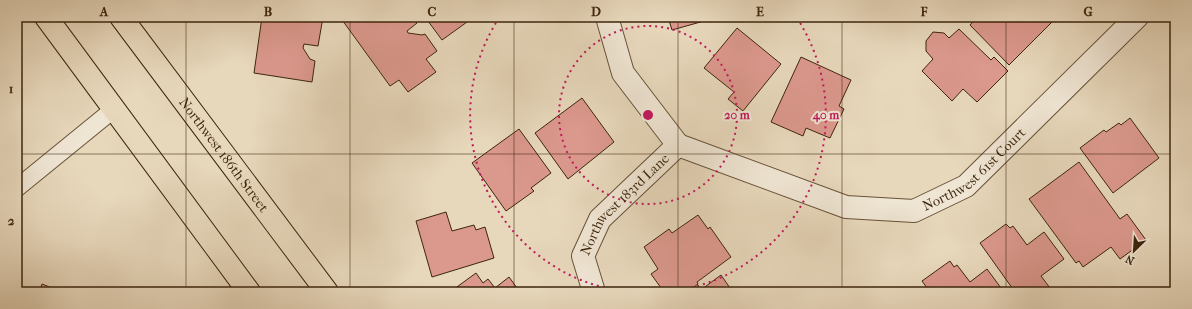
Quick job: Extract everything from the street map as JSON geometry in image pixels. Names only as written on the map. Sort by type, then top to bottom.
[{"type":"main road","points":[[46,17],[249,292]]},
{"type":"main road","name":"Northwest 186th Street","points":[[121,17],[327,292]]},
{"type":"street","points":[[607,17],[623,73],[678,145]]},
{"type":"street","name":"Northwest 61st Court","points":[[678,145],[846,207],[914,211],[966,186],[1137,17]]},
{"type":"street","name":"Northwest 183rd Lane","points":[[594,292],[583,256],[600,219],[678,145]]},
{"type":"lane","points":[[18,185],[114,109]]},
{"type":"building","points":[[262,17],[323,17],[318,46],[304,44],[303,48],[310,59],[315,61],[312,82],[254,73]]},
{"type":"building","points":[[340,17],[412,17],[417,23],[407,31],[408,33],[425,34],[437,51],[426,59],[436,72],[408,92],[399,80],[390,86]]},
{"type":"building","points":[[425,17],[474,17],[442,40]]},
{"type":"building","points":[[668,17],[703,17],[704,21],[672,30]]},
{"type":"building","points":[[977,17],[1048,17],[1052,22],[1009,65],[970,25]]},
{"type":"building","points":[[737,28],[781,64],[743,111],[728,99],[734,92],[704,68]]},
{"type":"building","points":[[959,29],[991,60],[994,57],[1008,71],[977,102],[963,89],[952,101],[922,71],[933,59],[926,51],[926,41],[933,32],[944,33],[949,38]]},
{"type":"building","points":[[801,57],[851,80],[839,106],[844,109],[830,138],[806,128],[803,136],[771,122]]},
{"type":"building","points":[[582,98],[614,142],[568,179],[535,133]]},
{"type":"building","points":[[1130,118],[1159,158],[1113,193],[1080,148],[1104,130],[1106,132],[1119,123],[1121,125]]},
{"type":"building","points":[[519,129],[551,173],[531,188],[534,191],[506,211],[472,163]]},
{"type":"building","points":[[1079,162],[1120,219],[1127,214],[1146,240],[1120,259],[1111,247],[1083,267],[1079,261],[1076,263],[1029,199]]},
{"type":"building","points":[[446,212],[452,231],[474,225],[476,230],[485,227],[494,258],[432,277],[416,221]]},
{"type":"building","points":[[698,215],[708,229],[710,227],[731,257],[697,282],[698,284],[687,292],[664,292],[651,274],[658,269],[644,247],[669,229],[672,233]]},
{"type":"building","points":[[1006,224],[1010,228],[1013,226],[1027,245],[1044,232],[1064,259],[1041,276],[1053,292],[1015,292],[980,243]]},
{"type":"building","points":[[950,261],[954,267],[957,265],[970,282],[987,269],[1004,292],[930,292],[922,281]]},
{"type":"building","points":[[476,273],[483,283],[488,279],[495,288],[509,277],[520,292],[450,292]]},
{"type":"building","points":[[721,275],[730,288],[732,287],[736,292],[698,292]]},
{"type":"building","points":[[42,284],[57,290],[57,292],[39,292]]}]
